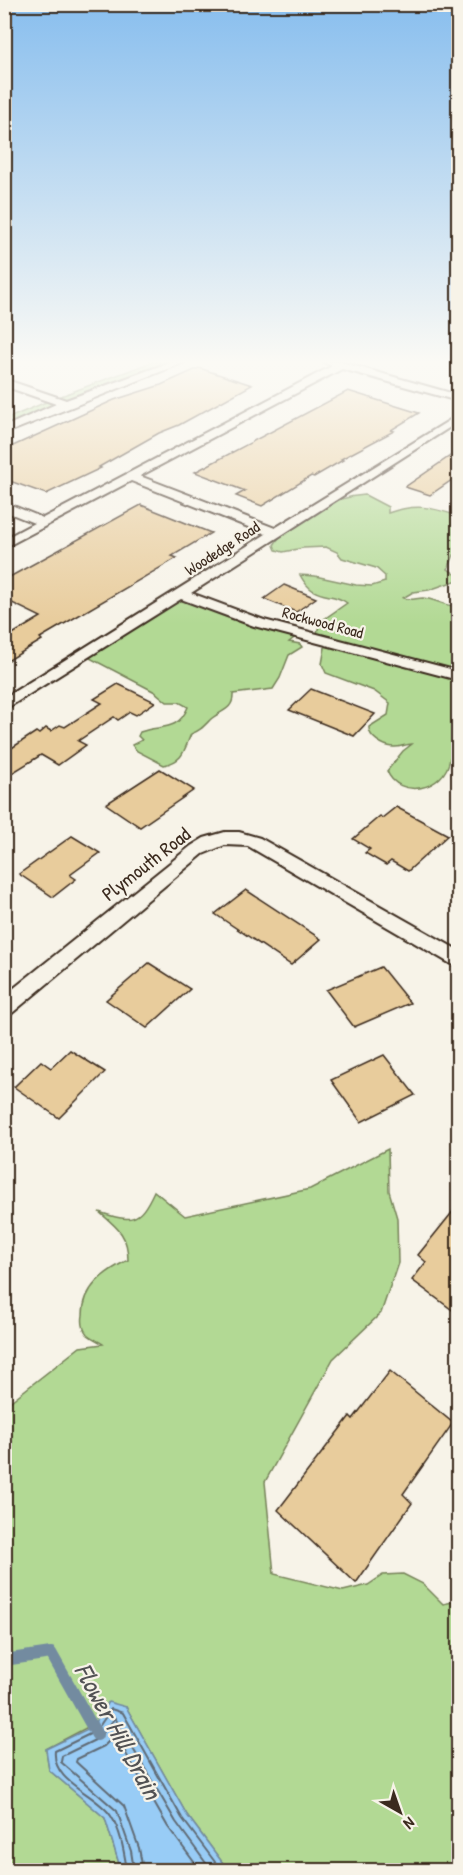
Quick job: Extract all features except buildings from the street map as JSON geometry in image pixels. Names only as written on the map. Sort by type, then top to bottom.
[{"type":"street","points":[[4,544],[181,450]]},
{"type":"street","name":"Woodedge Road","points":[[4,705],[409,450]]},
{"type":"street","points":[[131,477],[276,533]]},
{"type":"street","points":[[4,506],[38,526]]},
{"type":"street","points":[[4,517],[38,526]]},
{"type":"street","name":"Rockwood Road","points":[[182,594],[259,623],[459,676]]},
{"type":"street","name":"Plymouth Road","points":[[4,1008],[197,850],[227,838],[240,837],[254,842],[459,959]]},
{"type":"green space","points":[[365,495],[388,507],[388,513],[423,507],[458,516],[458,553],[454,555],[448,569],[458,576],[458,580],[429,590],[413,592],[403,598],[423,598],[458,606],[458,752],[450,758],[440,778],[421,788],[401,786],[387,771],[403,751],[412,744],[389,746],[377,740],[369,731],[369,727],[388,715],[390,703],[374,691],[326,673],[322,664],[326,642],[317,633],[320,622],[347,603],[335,597],[317,593],[306,584],[300,575],[372,586],[385,582],[385,576],[376,568],[342,558],[337,552],[326,547],[283,552],[276,550],[274,545],[291,526],[313,510],[339,500]]},
{"type":"green space","points":[[181,594],[298,635],[289,642],[300,644],[302,647],[289,655],[273,689],[233,694],[229,707],[191,734],[179,758],[164,765],[137,751],[132,745],[142,740],[138,736],[140,732],[168,726],[179,721],[188,707],[179,702],[167,702],[155,692],[84,655]]},
{"type":"green space","points":[[388,1149],[389,1191],[397,1218],[398,1263],[381,1313],[333,1359],[265,1482],[274,1574],[343,1591],[368,1585],[383,1575],[403,1574],[423,1584],[443,1604],[458,1601],[458,1870],[228,1870],[187,1815],[126,1707],[46,1749],[49,1770],[105,1818],[121,1870],[5,1870],[4,1411],[11,1401],[80,1347],[103,1344],[87,1334],[85,1330],[84,1305],[91,1288],[103,1275],[128,1260],[128,1251],[121,1233],[99,1212],[119,1218],[133,1218],[144,1209],[154,1191],[185,1216],[310,1189]]},
{"type":"water","points":[[108,1702],[126,1707],[187,1815],[228,1870],[121,1870],[105,1818],[49,1770],[46,1749],[92,1727]]},
{"type":"waterway","name":"Flower Hill Drain","points":[[4,1660],[51,1653],[97,1735]]}]
